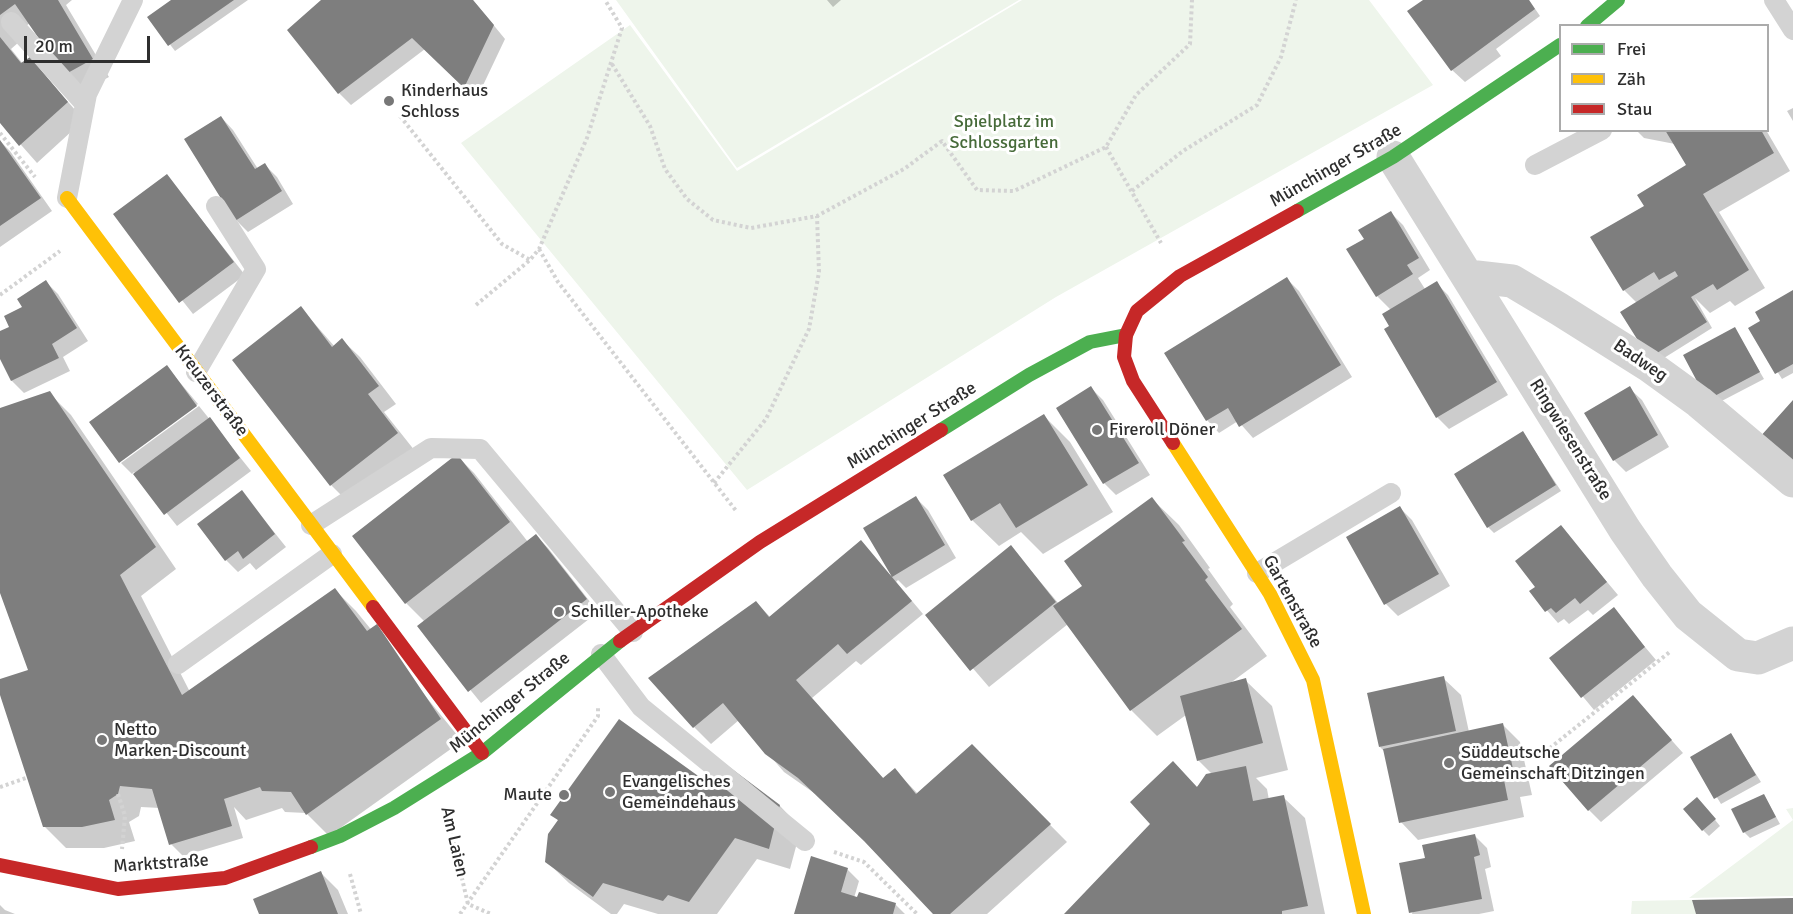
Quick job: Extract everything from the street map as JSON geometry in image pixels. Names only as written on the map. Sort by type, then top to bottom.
[{"type":"street","points":[[1589,24],[1618,0]]},
{"type":"street","name":"Münchinger Straße","points":[[288,857],[340,836],[440,780],[482,753],[601,654],[760,542],[1029,375],[1090,342],[1126,335],[1137,311],[1180,276],[1393,157],[1559,47]]},
{"type":"street","name":"Ringwiesenstraße","points":[[1393,157],[1625,530],[1688,615],[1738,655],[1758,658],[1793,643]]},
{"type":"street","name":"Kreuzerstraße","points":[[67,198],[482,753]]},
{"type":"street","name":"Badweg","points":[[1468,276],[1512,281],[1589,328],[1699,402],[1793,481]]},
{"type":"street","name":"Gartenstraße","points":[[1126,335],[1124,357],[1133,381],[1257,573],[1313,680],[1364,914]]},
{"type":"street","name":"Marktstraße","points":[[0,865],[118,889],[225,878],[288,857]]},
{"type":"lane","points":[[67,198],[87,94],[133,0]]},
{"type":"lane","points":[[1774,0],[1793,30]]},
{"type":"lane","points":[[11,22],[85,104]]},
{"type":"lane","points":[[1535,165],[1598,132]]},
{"type":"lane","points":[[196,372],[256,269],[216,206]]},
{"type":"lane","points":[[311,525],[431,448],[480,449],[633,632]]},
{"type":"lane","points":[[1257,573],[1391,493]]},
{"type":"lane","points":[[178,663],[332,554]]},
{"type":"lane","points":[[601,654],[641,707],[806,841]]},
{"type":"path","points":[[476,304],[530,260],[539,249],[587,138],[622,28],[604,0]]},
{"type":"path","points":[[612,64],[650,126],[665,170],[687,199],[714,220],[751,228],[817,216],[904,169],[942,141],[977,190],[1014,191],[1106,147],[1136,95],[1190,44],[1192,0]]},
{"type":"path","points":[[1132,191],[1183,151],[1257,105],[1281,57],[1296,0]]},
{"type":"path","points":[[400,116],[502,244],[530,260]]},
{"type":"path","points":[[0,133],[38,181],[67,198]]},
{"type":"path","points":[[1106,147],[1180,276]]},
{"type":"path","points":[[714,483],[766,419],[809,329],[819,272],[817,216]]},
{"type":"path","points":[[0,295],[90,230]]},
{"type":"path","points":[[539,249],[558,282],[760,542]]},
{"type":"path","points":[[1545,752],[1702,626]]},
{"type":"path","points":[[460,914],[598,716],[601,654]]},
{"type":"path","points":[[0,787],[26,778]]},
{"type":"path","name":"Am Laien","points":[[440,780],[468,904]]},
{"type":"path","points":[[806,841],[864,862],[918,914]]},
{"type":"path","points":[[468,904],[491,914]]},
{"type":"green space","points":[[616,0],[1019,0],[737,168]]},
{"type":"green space","name":"Spielplatz im Schlossgarten","points":[[1022,0],[1369,0],[1433,85],[1056,297],[747,490],[461,143],[630,25],[737,171]]},
{"type":"green space","points":[[1793,808],[1793,820],[1786,809]]},
{"type":"green space","points":[[1793,820],[1793,896],[1689,898]]},
{"type":"green space","points":[[1793,898],[1793,914],[1631,914],[1632,901]]},
{"type":"building","points":[[0,0],[58,0],[93,59],[64,75],[15,4],[0,15]]},
{"type":"building","points":[[171,0],[234,0],[168,46],[147,17]]},
{"type":"building","points":[[321,0],[473,0],[494,25],[464,88],[412,38],[338,94],[287,30]]},
{"type":"building","points":[[1423,0],[1529,0],[1535,9],[1451,71],[1407,11]]},
{"type":"building","points":[[0,37],[21,63],[30,57],[68,102],[19,146],[0,123]]},
{"type":"building","points":[[221,116],[255,169],[265,163],[282,191],[235,221],[184,139]]},
{"type":"building","points":[[1666,132],[1762,132],[1774,153],[1703,194],[1749,270],[1717,290],[1713,284],[1691,297],[1707,322],[1649,358],[1620,312],[1678,276],[1675,271],[1659,280],[1654,272],[1623,291],[1590,237],[1644,206],[1637,195],[1686,165]]},
{"type":"building","points":[[0,140],[41,198],[0,226]]},
{"type":"building","points":[[167,174],[234,262],[179,303],[113,214]]},
{"type":"building","points":[[1391,211],[1419,258],[1407,265],[1413,274],[1376,297],[1346,249],[1364,239],[1358,230]]},
{"type":"building","points":[[1287,277],[1341,365],[1239,427],[1228,408],[1206,421],[1164,353]]},
{"type":"building","points":[[46,280],[77,328],[52,344],[59,358],[11,381],[0,359],[0,331],[9,327],[4,316],[22,307],[17,299]]},
{"type":"building","points":[[1437,281],[1497,382],[1436,418],[1384,329],[1389,326],[1382,314]]},
{"type":"building","points":[[1793,290],[1793,364],[1775,374],[1748,328],[1760,321],[1755,312]]},
{"type":"building","points":[[301,306],[332,347],[342,338],[379,386],[368,394],[398,433],[330,486],[232,360]]},
{"type":"building","points":[[1735,327],[1760,372],[1707,400],[1683,355]]},
{"type":"building","points":[[167,365],[197,406],[119,463],[89,422]]},
{"type":"building","points":[[1091,386],[1139,463],[1103,484],[1056,408]]},
{"type":"building","points":[[1630,386],[1658,435],[1613,461],[1584,413]]},
{"type":"building","points":[[50,391],[156,547],[120,575],[182,695],[335,588],[367,631],[377,624],[441,719],[306,815],[291,792],[262,791],[260,787],[224,799],[232,826],[169,845],[152,789],[120,786],[118,794],[109,800],[115,820],[82,827],[43,827],[0,695],[0,679],[28,670],[0,593],[0,408]]},
{"type":"building","points":[[1793,400],[1793,468],[1759,438]]},
{"type":"building","points":[[1044,414],[1088,485],[1016,528],[1000,503],[971,521],[943,475]]},
{"type":"building","points":[[210,417],[240,458],[164,515],[133,474]]},
{"type":"building","points":[[1523,431],[1556,485],[1487,528],[1454,474]]},
{"type":"building","points":[[457,454],[510,522],[405,604],[352,536]]},
{"type":"building","points":[[242,490],[275,534],[243,559],[238,551],[225,561],[197,524]]},
{"type":"building","points":[[916,496],[945,545],[892,577],[863,528]]},
{"type":"building","points":[[1152,497],[1185,541],[1182,542],[1208,577],[1205,580],[1242,629],[1130,711],[1053,606],[1082,586],[1064,561]]},
{"type":"building","points":[[1400,506],[1439,574],[1384,605],[1346,537]]},
{"type":"building","points":[[1561,525],[1607,582],[1580,604],[1575,598],[1556,613],[1551,608],[1545,612],[1529,591],[1535,587],[1515,561]]},
{"type":"building","points":[[536,534],[587,599],[468,692],[417,626]]},
{"type":"building","points":[[861,540],[912,601],[847,654],[838,644],[796,680],[883,778],[895,768],[916,794],[972,744],[1051,824],[950,914],[933,914],[864,841],[798,778],[765,754],[723,703],[693,728],[648,678],[756,601],[769,617]]},
{"type":"building","points":[[1011,545],[1056,602],[970,671],[925,615]]},
{"type":"building","points":[[1614,607],[1645,647],[1581,698],[1549,658]]},
{"type":"building","points":[[1444,676],[1456,731],[1379,747],[1367,693]]},
{"type":"building","points":[[1246,678],[1263,743],[1197,761],[1180,696]]},
{"type":"building","points":[[1633,695],[1672,740],[1588,811],[1549,766]]},
{"type":"building","points":[[619,719],[701,778],[716,757],[780,805],[769,849],[735,838],[689,902],[668,895],[663,901],[603,883],[593,897],[545,862],[548,834],[558,820],[550,815]]},
{"type":"building","name":"Süddeutsche Gemeinschaft Ditzingen","points":[[1503,723],[1515,778],[1504,780],[1508,800],[1399,823],[1383,749]]},
{"type":"building","points":[[1731,733],[1756,775],[1714,799],[1690,757]]},
{"type":"building","points":[[1173,761],[1197,787],[1206,774],[1246,766],[1253,801],[1284,795],[1308,906],[1282,911],[1282,914],[1064,914],[1150,824],[1130,802]]},
{"type":"building","points":[[1764,794],[1776,817],[1743,833],[1731,809]]},
{"type":"building","points":[[1697,797],[1716,819],[1702,831],[1683,809]]},
{"type":"building","points":[[1475,834],[1480,855],[1474,857],[1482,899],[1409,913],[1399,863],[1425,858],[1422,845]]},
{"type":"building","points":[[811,856],[848,868],[841,892],[857,897],[859,892],[896,903],[893,914],[794,914]]},
{"type":"building","points":[[321,871],[338,914],[259,914],[253,899]]},
{"type":"building","points":[[1793,898],[1793,914],[1696,914],[1692,900]]},
{"type":"traffic: fast","points":[[1589,24],[1618,0]]},
{"type":"traffic: fast","points":[[1297,211],[1393,157],[1559,46]]},
{"type":"traffic: fast","points":[[941,430],[1029,375],[1090,342],[1126,335]]},
{"type":"traffic: fast","points":[[311,847],[340,836],[394,808],[482,753],[620,641]]},
{"type":"traffic: slow","points":[[67,198],[373,607]]},
{"type":"traffic: slow","points":[[1173,443],[1270,594],[1313,680],[1364,914]]},
{"type":"traffic: jam","points":[[1173,443],[1133,381],[1124,357],[1126,335],[1137,311],[1180,276],[1297,211]]},
{"type":"traffic: jam","points":[[620,641],[760,542],[941,430]]},
{"type":"traffic: jam","points":[[373,607],[482,753]]},
{"type":"traffic: jam","points":[[0,865],[118,889],[225,878],[311,847]]},
{"type":"place","name":"Kinderhaus Schloss","points":[[389,101]]},
{"type":"place","name":"Fireroll Döner","points":[[1097,430]]},
{"type":"place","name":"Schiller-Apotheke","points":[[559,612]]},
{"type":"place","name":"Netto Marken-Discount","points":[[102,740]]},
{"type":"place","name":"Süddeutsche Gemeinschaft Ditzingen","points":[[1449,763]]},
{"type":"place","name":"Evangelisches Gemeindehaus","points":[[610,792]]},
{"type":"place","name":"Maute","points":[[564,795]]}]
